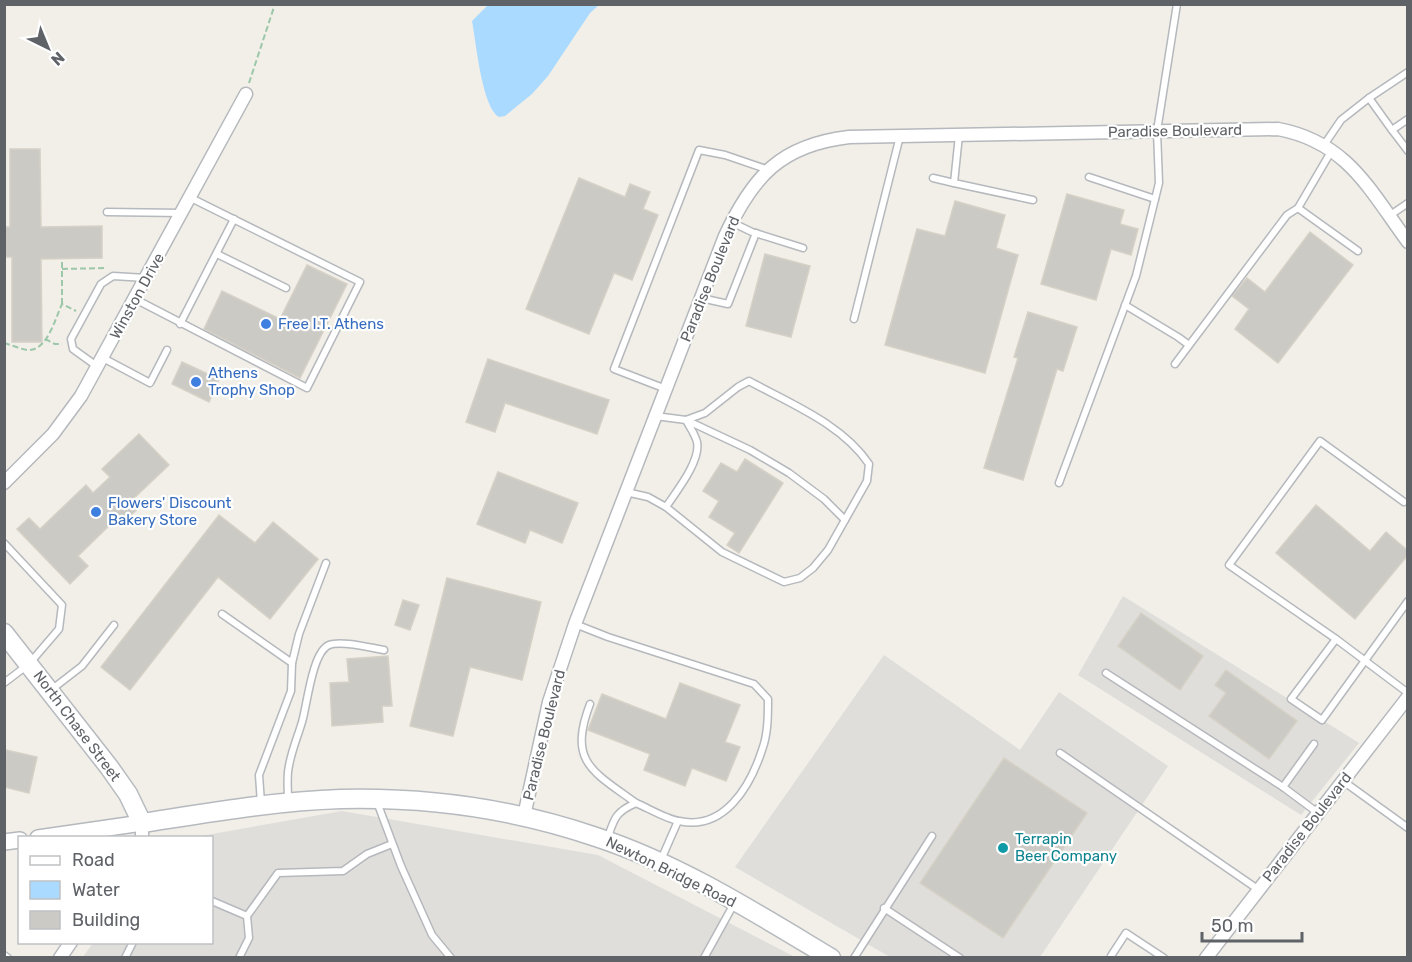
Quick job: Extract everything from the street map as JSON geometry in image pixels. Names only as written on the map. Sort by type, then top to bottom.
[{"type":"main road","name":"North Chase Street","points":[[4,633],[51,691],[128,794],[142,830]]},
{"type":"main road","name":"Newton Bridge Road","points":[[142,830],[261,806],[339,799],[464,805],[524,816],[606,841],[660,863],[735,902],[831,957]]},
{"type":"street","name":"Winston Drive","points":[[4,483],[38,450],[67,416],[147,278],[246,94]]},
{"type":"street","name":"Paradise Boulevard","points":[[524,816],[549,702],[575,624],[731,222],[738,207],[755,183],[798,149],[823,140],[849,137],[1278,129],[1310,137],[1345,159],[1407,242]]},
{"type":"street","name":"Paradise Boulevard","points":[[1206,957],[1319,814],[1407,695]]},
{"type":"street","points":[[53,836],[142,830]]},
{"type":"street","points":[[60,957],[70,944]]},
{"type":"lane","points":[[1059,483],[1136,276],[1159,183],[1157,132],[1177,4]]},
{"type":"lane","points":[[1175,364],[1287,215],[1298,208],[1341,120],[1407,72]]},
{"type":"lane","points":[[1369,98],[1407,152]]},
{"type":"lane","points":[[1392,130],[1407,119]]},
{"type":"lane","points":[[954,183],[959,135]]},
{"type":"lane","points":[[854,319],[900,136]]},
{"type":"lane","points":[[666,389],[614,369],[699,150],[725,155],[769,170]]},
{"type":"lane","points":[[1089,177],[1155,199]]},
{"type":"lane","points":[[933,178],[1033,200]]},
{"type":"lane","points":[[135,299],[307,388],[360,282],[191,198]]},
{"type":"lane","points":[[1389,216],[1407,203]]},
{"type":"lane","points":[[1298,208],[1358,251]]},
{"type":"lane","points":[[107,212],[183,213]]},
{"type":"lane","points":[[180,324],[234,219]]},
{"type":"lane","points":[[731,222],[756,233],[803,248]]},
{"type":"lane","points":[[701,298],[728,304],[756,233]]},
{"type":"lane","points":[[217,254],[286,288]]},
{"type":"lane","points":[[147,278],[114,276],[101,284],[71,339],[73,346],[100,362],[150,383],[167,350]]},
{"type":"lane","points":[[1125,305],[1190,345]]},
{"type":"lane","points":[[626,492],[648,497],[666,507],[722,552],[784,582],[800,578],[813,568],[828,550],[867,481],[869,464],[859,448],[842,433],[749,381],[705,413],[686,420]]},
{"type":"lane","points":[[656,416],[686,420],[750,450],[789,472],[824,499],[845,520]]},
{"type":"lane","points":[[666,507],[690,471],[696,451],[697,443],[686,420]]},
{"type":"lane","points":[[1404,502],[1320,441],[1229,565],[1336,639],[1407,695]]},
{"type":"lane","points":[[4,683],[30,664],[59,629],[62,605],[6,548]]},
{"type":"lane","points":[[261,806],[259,775],[291,691],[292,663],[299,634],[326,563]]},
{"type":"lane","points":[[1336,639],[1291,699],[1322,720],[1407,601]]},
{"type":"lane","points":[[222,614],[292,663]]},
{"type":"lane","points":[[575,624],[608,637],[754,684],[768,699],[768,719],[763,750],[741,794],[721,815],[706,821],[678,821],[636,802],[590,766],[581,749],[583,722],[590,704]]},
{"type":"lane","points":[[51,691],[82,666],[114,625]]},
{"type":"lane","points":[[289,803],[288,773],[293,746],[302,723],[312,672],[322,650],[330,645],[384,650]]},
{"type":"lane","points":[[1106,673],[1283,787],[1319,814]]},
{"type":"lane","points":[[1283,787],[1314,744]]},
{"type":"lane","points":[[1060,753],[1259,890]]},
{"type":"lane","points":[[1343,781],[1407,828]]},
{"type":"lane","points":[[375,800],[432,935],[451,957]]},
{"type":"lane","points":[[606,841],[614,820],[622,809],[636,802]]},
{"type":"lane","points":[[660,863],[678,821]]},
{"type":"lane","points":[[854,957],[932,836]]},
{"type":"lane","points":[[239,957],[249,938],[247,916],[278,873],[343,871],[367,854],[392,844]]},
{"type":"lane","points":[[213,901],[247,916]]},
{"type":"lane","points":[[704,957],[735,902]]},
{"type":"lane","points":[[884,908],[960,957]]},
{"type":"lane","points":[[1111,957],[1126,933],[1164,957]]},
{"type":"lane","points":[[4,955],[8,957]]},
{"type":"path","points":[[246,94],[274,4]]},
{"type":"path","points":[[4,343],[26,350],[36,349],[43,345],[62,304],[62,261]]},
{"type":"path","points":[[62,269],[116,267],[114,276]]},
{"type":"path","points":[[62,304],[84,315]]},
{"type":"path","points":[[45,339],[55,344],[73,346]]},
{"type":"shaded area","points":[[1123,596],[1359,743],[1301,815],[1078,675]]},
{"type":"shaded area","points":[[884,655],[1020,750],[1059,692],[1168,766],[1040,957],[890,957],[735,867]]},
{"type":"shaded area","points":[[342,811],[598,855],[795,957],[82,958],[92,944],[213,944],[213,836],[201,836]]},
{"type":"water","points":[[488,5],[599,5],[590,13],[548,76],[532,94],[505,116],[499,117],[493,111],[484,88],[472,21]]},
{"type":"building","points":[[10,149],[40,149],[41,227],[102,226],[102,258],[41,259],[42,342],[12,342],[12,257],[4,257],[4,227],[10,227]]},
{"type":"building","points":[[579,178],[625,197],[630,184],[650,192],[643,209],[658,215],[632,280],[614,273],[589,334],[526,309]]},
{"type":"building","points":[[1067,194],[1124,210],[1120,224],[1138,229],[1131,255],[1111,249],[1096,300],[1041,284]]},
{"type":"building","points":[[955,201],[1005,215],[996,248],[1018,255],[985,373],[885,345],[917,229],[945,236]]},
{"type":"building","points":[[1310,232],[1353,265],[1278,363],[1235,329],[1249,309],[1232,296],[1247,278],[1265,292]]},
{"type":"building","points":[[765,254],[810,266],[791,337],[746,326]]},
{"type":"building","name":"Free I.T. Athens","points":[[307,265],[347,284],[300,378],[204,329],[222,291],[280,319]]},
{"type":"building","points":[[1028,312],[1077,327],[1063,371],[1057,369],[1023,480],[984,468],[1018,358],[1014,357]]},
{"type":"building","points":[[488,359],[609,400],[597,434],[505,403],[495,432],[466,422]]},
{"type":"building","name":"Athens Trophy Shop","points":[[182,362],[219,379],[209,402],[172,384]]},
{"type":"building","name":"Flowers' Discount Bakery Store","points":[[139,434],[169,465],[132,500],[139,508],[123,522],[118,517],[78,556],[88,566],[70,584],[17,529],[29,518],[40,529],[86,485],[93,493],[110,477],[102,469]]},
{"type":"building","points":[[745,459],[783,483],[739,553],[727,545],[735,533],[709,517],[719,501],[703,491],[721,463],[737,472]]},
{"type":"building","points":[[498,472],[578,503],[562,543],[530,530],[525,543],[477,524]]},
{"type":"building","points":[[1316,505],[1370,551],[1386,532],[1407,550],[1407,556],[1355,619],[1276,553]]},
{"type":"building","points":[[219,515],[255,543],[273,522],[318,559],[270,619],[218,577],[130,690],[101,667]]},
{"type":"building","points":[[447,578],[541,602],[522,680],[470,667],[453,736],[410,726]]},
{"type":"building","points":[[403,600],[419,605],[410,630],[395,625]]},
{"type":"building","points":[[1141,613],[1203,656],[1180,690],[1118,646]]},
{"type":"building","points":[[388,656],[392,706],[382,706],[383,722],[332,726],[330,683],[349,682],[347,659]]},
{"type":"building","points":[[1226,670],[1297,721],[1269,759],[1209,716],[1226,693],[1215,685]]},
{"type":"building","points":[[680,683],[740,705],[725,742],[740,747],[726,781],[692,768],[685,786],[644,770],[650,754],[588,730],[602,694],[666,719]]},
{"type":"building","points":[[6,750],[37,757],[29,793],[4,787]]},
{"type":"building","name":"Terrapin Beer Company","points":[[1004,758],[1087,813],[1003,938],[920,883]]},
{"type":"place","name":"Free I.T. Athens","points":[[266,324]]},
{"type":"place","name":"Athens Trophy Shop","points":[[196,382]]},
{"type":"place","name":"Flowers' Discount Bakery Store","points":[[96,512]]},
{"type":"place","name":"Terrapin Beer Company","points":[[1003,848]]}]
